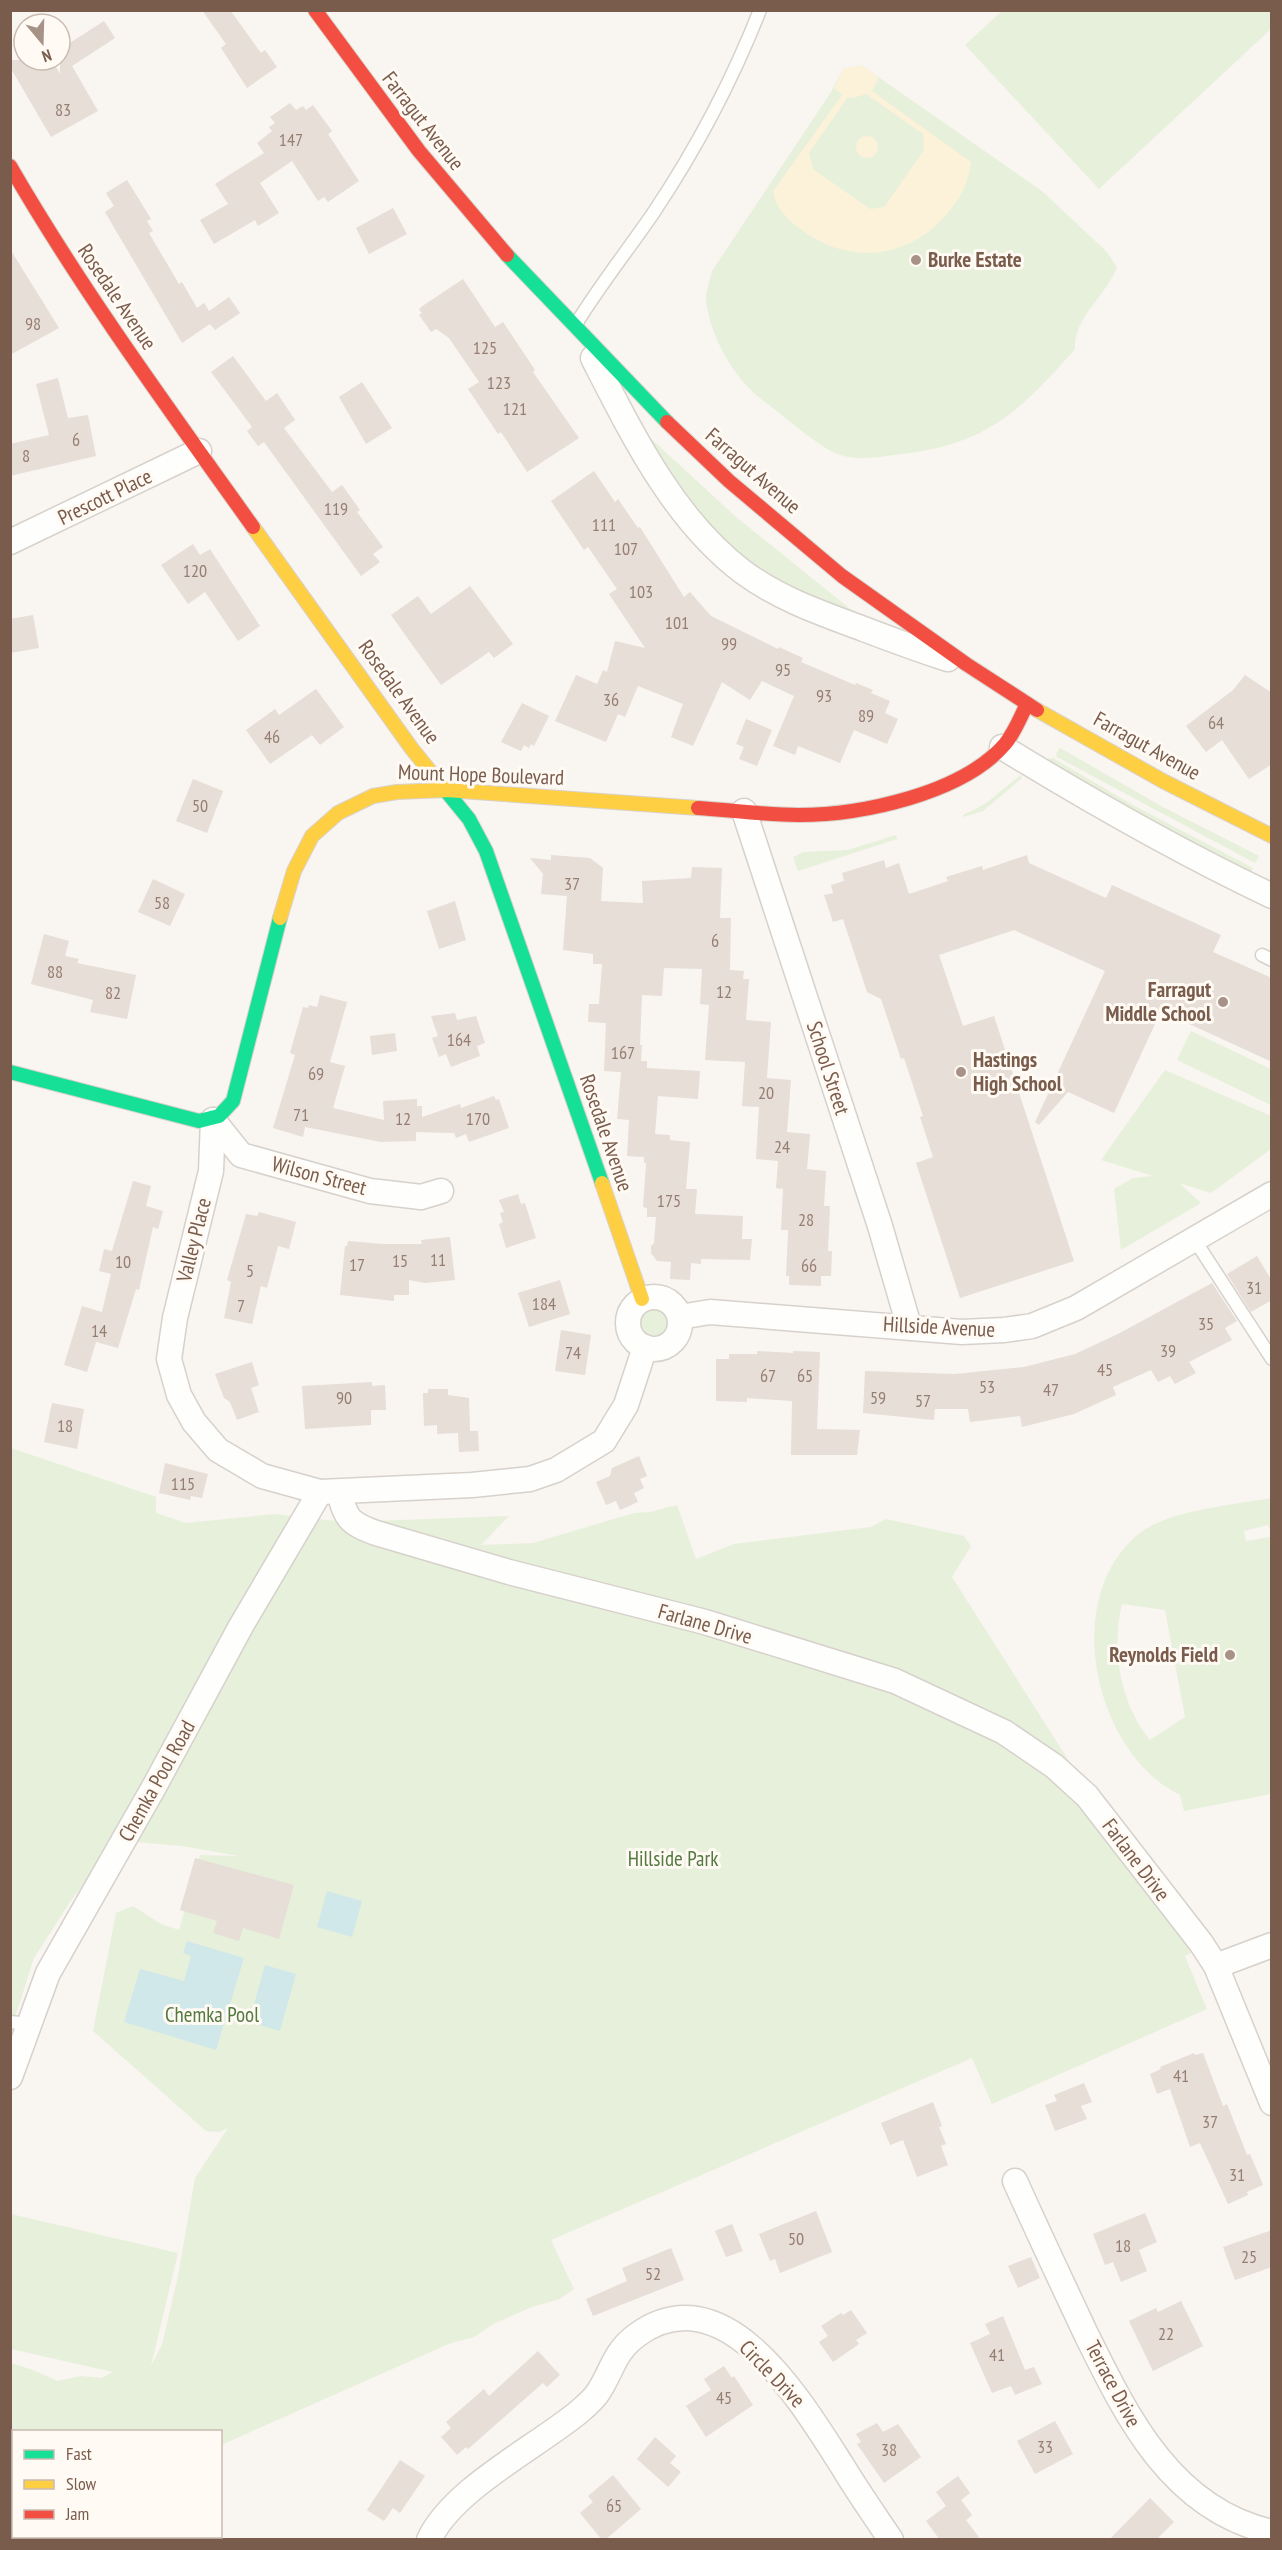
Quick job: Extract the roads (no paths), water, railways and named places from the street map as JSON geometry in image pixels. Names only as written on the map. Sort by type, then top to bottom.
[{"type":"street","name":"Farragut Avenue","points":[[315,10],[419,152],[487,234],[640,397],[729,481],[842,576],[966,664],[1027,704],[1163,781],[1272,836]]},
{"type":"street","name":"Rosedale Avenue","points":[[10,166],[49,233],[138,366],[412,749],[469,819],[486,851],[642,1299]]},
{"type":"street","points":[[577,331],[631,431],[676,501],[727,558],[778,594],[806,607],[917,650],[966,664]]},
{"type":"street","name":"Prescott Place","points":[[10,542],[199,451]]},
{"type":"street","name":"Mount Hope Boulevard","points":[[213,1120],[225,1112],[233,1101],[264,975],[293,873],[309,840],[338,813],[365,798],[393,791],[447,790],[797,815],[829,814],[883,806],[935,789],[974,768],[1002,747],[1027,704]]},
{"type":"street","points":[[1002,747],[1068,788],[1195,858],[1272,896]]},
{"type":"street","name":"School Street","points":[[744,811],[880,1226],[909,1326]]},
{"type":"street","points":[[10,1072],[200,1121],[213,1120]]},
{"type":"street","name":"Wilson Street","points":[[213,1120],[241,1155],[370,1191],[422,1197],[441,1191]]},
{"type":"street","name":"Valley Place","points":[[213,1120],[211,1171],[175,1318],[169,1359],[179,1395],[194,1422],[218,1450],[262,1476],[330,1492]]},
{"type":"street","name":"Hillside Avenue","points":[[680,1317],[710,1312],[962,1332],[1032,1326],[1076,1308],[1272,1194]]},
{"type":"street","points":[[656,1297],[664,1299],[676,1309],[680,1317],[678,1333],[673,1340],[659,1348],[645,1347],[632,1336],[629,1328],[631,1311],[642,1299],[656,1297]]},
{"type":"street","points":[[330,1492],[472,1485],[530,1479],[556,1470],[604,1441],[626,1405],[645,1347]]},
{"type":"street","name":"Farlane Drive","points":[[330,1492],[345,1515],[362,1527],[376,1533],[509,1572],[705,1622],[895,1681],[1004,1732],[1054,1767],[1087,1796],[1130,1848],[1171,1906],[1201,1943],[1215,1966],[1272,2103]]},
{"type":"street","name":"Chemka Pool Road","points":[[10,2077],[20,2023],[154,1787],[241,1626],[330,1492]]},
{"type":"street","points":[[1215,1966],[1272,1945]]},
{"type":"street","name":"Terrace Drive","points":[[1015,2181],[1123,2407],[1156,2455],[1178,2480],[1208,2506],[1231,2518],[1272,2532]]},
{"type":"street","name":"Circle Drive","points":[[429,2540],[442,2516],[465,2496],[581,2410],[599,2392],[619,2350],[658,2323],[680,2317],[699,2319],[724,2329],[751,2346],[809,2412],[889,2539]]},
{"type":"lane","points":[[577,331],[601,283],[649,218],[695,147],[736,67],[760,10]]},
{"type":"lane","points":[[1194,1239],[1272,1359]]},
{"type":"water","points":[[327,1891],[362,1901],[352,1937],[317,1927]]},
{"type":"water","points":[[187,1941],[244,1958],[216,2050],[124,2022],[140,1969],[184,1981],[191,1956],[183,1953]]},
{"type":"water","points":[[265,1965],[296,1974],[280,2031],[249,2022]]},
{"type":"place","name":"Burke Estate","points":[[916,260]]},
{"type":"place","name":"Farragut Middle School","points":[[1223,1002]]},
{"type":"place","name":"Hastings High School","points":[[961,1072]]},
{"type":"place","name":"Reynolds Field","points":[[1230,1655]]},
{"type":"park label","name":"Hillside Park","points":[[673,1859]]},
{"type":"park label","name":"Chemka Pool","points":[[212,2015]]}]
